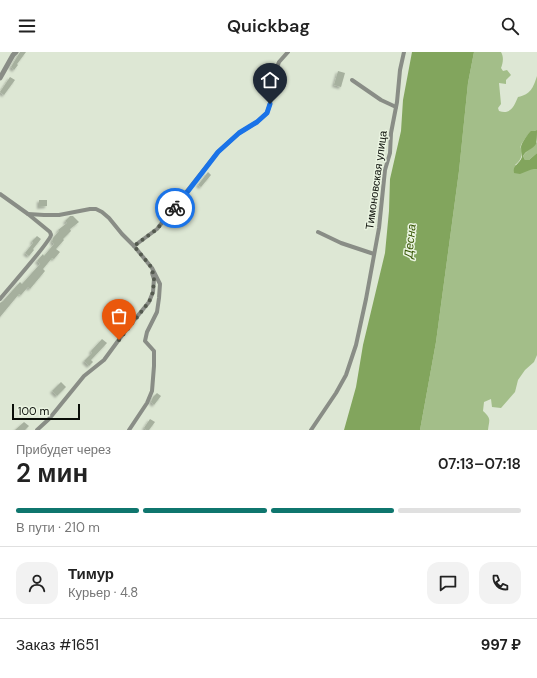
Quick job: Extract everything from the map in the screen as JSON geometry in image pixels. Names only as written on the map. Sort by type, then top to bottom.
[{"type":"street","points":[[0,78],[16,52]]},
{"type":"street","points":[[134,246],[157,229],[218,152],[239,133],[257,122],[267,113],[270,104],[274,75],[279,62],[288,52]]},
{"type":"street","name":"Тимоновская улица","points":[[311,430],[336,393],[346,375],[356,345],[379,228],[385,170],[390,153],[391,133],[404,52]]},
{"type":"street","points":[[352,80],[381,100],[396,108]]},
{"type":"street","points":[[0,194],[28,214],[50,232],[51,235],[0,299]]},
{"type":"street","points":[[28,214],[59,215],[96,209],[102,212],[109,218],[152,268],[160,284],[156,312],[147,332],[145,341],[154,352],[152,391],[147,403],[129,430]]},
{"type":"street","points":[[318,232],[341,243],[374,254]]},
{"type":"street","points":[[37,430],[49,420],[84,376],[104,360],[149,302],[153,292],[154,279],[152,268]]},
{"type":"shaded area","points":[[474,52],[501,52],[503,56],[501,68],[503,71],[507,70],[511,75],[506,80],[506,84],[499,83],[501,104],[498,108],[499,111],[506,112],[512,109],[518,97],[531,90],[537,76],[537,130],[530,132],[521,145],[521,157],[515,165],[530,170],[537,169],[537,355],[534,362],[525,370],[518,380],[515,392],[501,408],[492,407],[491,399],[484,402],[483,411],[488,416],[489,420],[488,430],[420,430],[436,342],[459,171],[468,83]]},
{"type":"shaded area","points":[[537,142],[537,153],[529,160],[525,160],[523,156]]},
{"type":"water","name":"Десна","points":[[412,52],[474,52],[468,83],[459,171],[436,342],[420,430],[344,430],[356,387],[363,345],[385,253],[390,179],[401,131],[403,100]]},
{"type":"water","points":[[537,130],[536,144],[523,156],[525,160],[529,160],[537,153],[537,169],[520,174],[514,173],[515,166],[522,157],[521,147],[523,141],[531,131]]},
{"type":"building","points":[[20,52],[26,52],[14,70],[11,67]]},
{"type":"building","points":[[338,71],[345,73],[341,87],[334,85]]},
{"type":"building","points":[[10,77],[15,80],[4,95],[0,92]]},
{"type":"building","points":[[208,172],[211,175],[201,187],[198,185]]},
{"type":"building","points":[[171,193],[174,195],[164,209],[161,206],[165,202],[163,201],[166,196],[168,198]]},
{"type":"building","points":[[39,200],[47,200],[47,206],[39,207]]},
{"type":"building","points":[[70,216],[73,216],[79,222],[70,229],[71,231],[56,249],[60,252],[54,259],[52,258],[43,269],[45,271],[30,289],[28,287],[21,295],[19,294],[0,317],[0,303],[20,282],[22,284],[40,264],[37,261],[43,254],[44,256],[54,244],[52,242],[53,238],[59,231],[58,230],[67,223],[65,221]]},
{"type":"building","points":[[37,236],[41,239],[29,256],[25,253],[33,243],[32,241]]},
{"type":"building","points":[[126,310],[130,315],[119,326],[114,321]]},
{"type":"building","points":[[102,339],[107,343],[91,360],[93,362],[89,366],[84,361]]},
{"type":"building","points":[[61,382],[66,387],[57,396],[52,391]]},
{"type":"building","points":[[157,393],[161,396],[154,405],[151,402]]},
{"type":"building","points":[[150,419],[155,422],[149,430],[146,430],[144,428]]},
{"type":"building","points":[[24,422],[29,426],[25,430],[15,430]]},
{"type":"way so far","points":[[119,340],[149,302],[153,292],[154,279],[152,268],[134,246],[157,229],[175,208]]},
{"type":"route","points":[[175,208],[218,152],[239,133],[257,122],[267,113],[270,104]]}]
